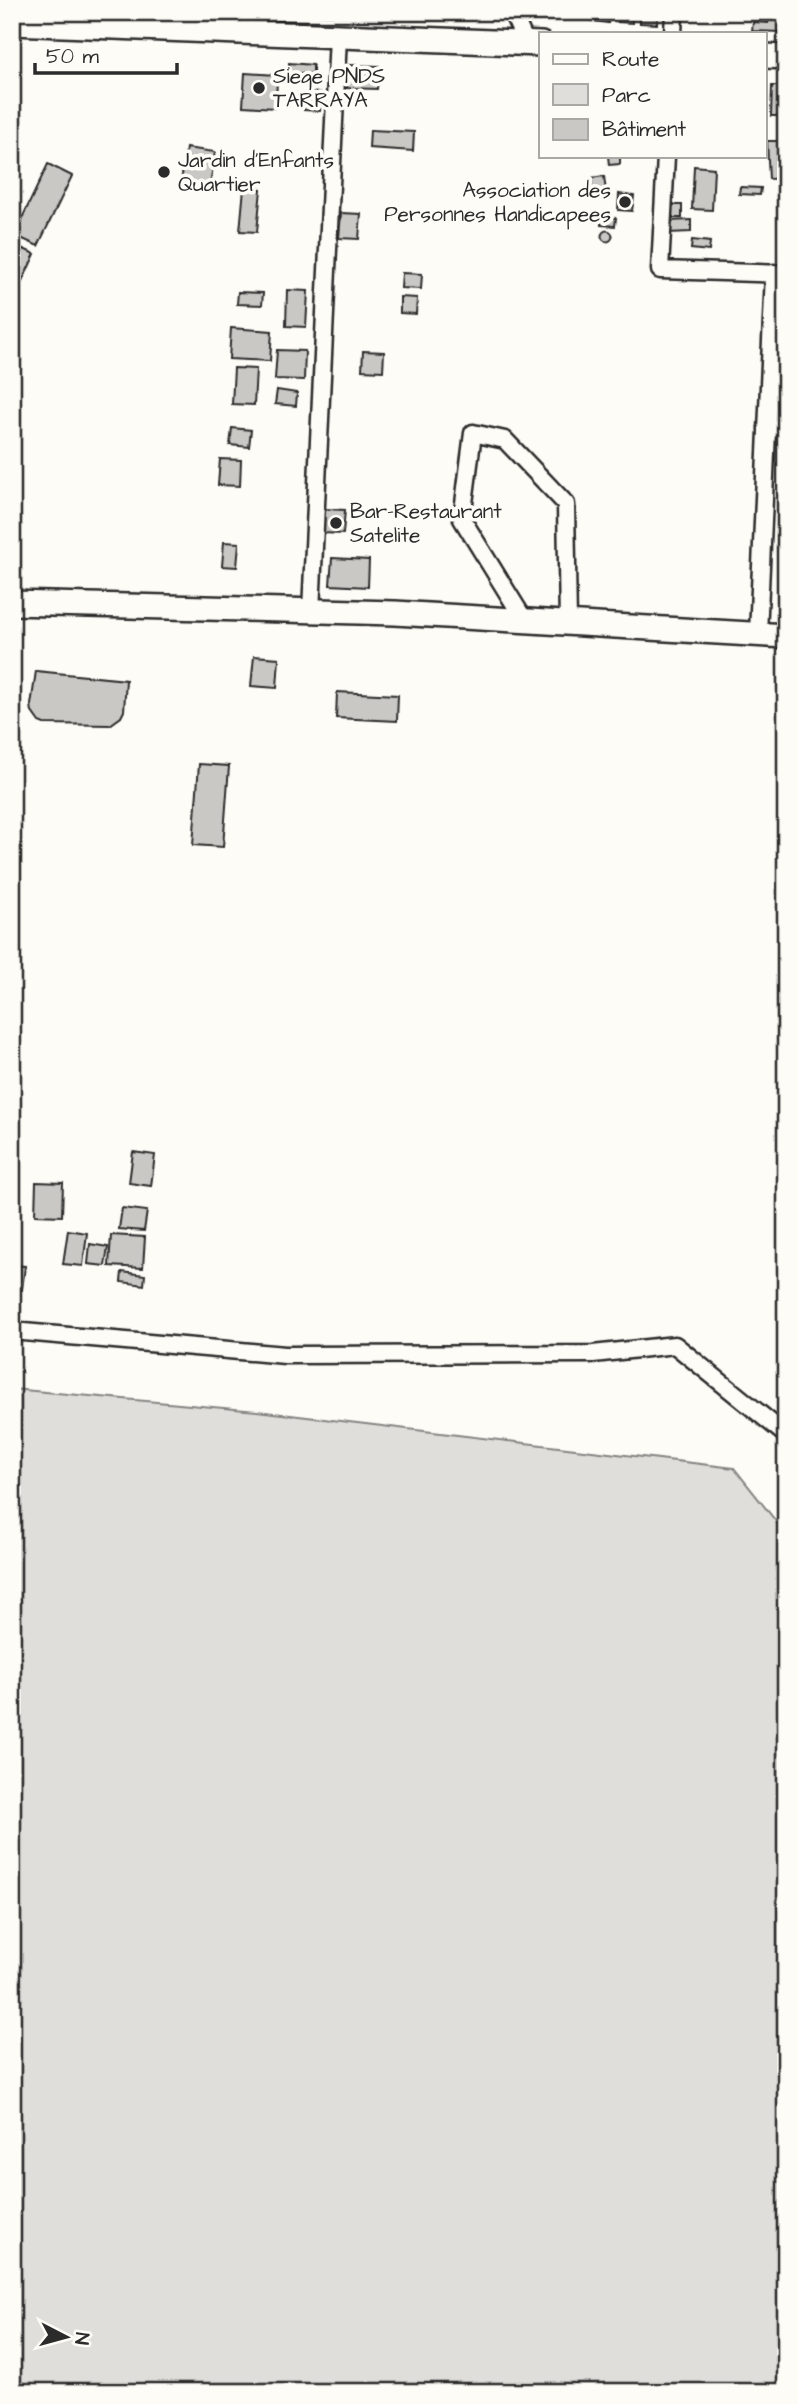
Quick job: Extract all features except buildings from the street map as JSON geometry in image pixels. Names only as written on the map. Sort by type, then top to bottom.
[{"type":"street","points":[[512,12],[533,44]]},
{"type":"street","points":[[673,32],[674,12]]},
{"type":"street","points":[[16,20],[533,44]]},
{"type":"street","points":[[311,611],[338,36]]},
{"type":"street","points":[[766,56],[786,57]]},
{"type":"street","points":[[666,158],[660,270],[780,274],[767,428],[758,634]]},
{"type":"street","points":[[767,428],[786,429]]},
{"type":"street","points":[[525,621],[462,519],[473,433],[505,440],[566,504],[569,624]]},
{"type":"street","points":[[12,603],[311,611],[786,636]]},
{"type":"street","points":[[12,1331],[285,1355],[593,1354],[674,1345],[786,1435]]},
{"type":"green space","points":[[270,12],[417,12],[420,19]]},
{"type":"green space","points":[[12,1389],[257,1411],[734,1468],[786,1534],[786,2392],[12,2392]]},
{"type":"place","name":"Siege PNDS TARRAYA","points":[[259,88]]},
{"type":"place","name":"Jardin d’Enfants Quartier","points":[[164,172]]},
{"type":"place","name":"Association des Personnes Handicapees","points":[[625,202]]},
{"type":"place","name":"Bar-Restaurant Satelite","points":[[336,523]]}]
